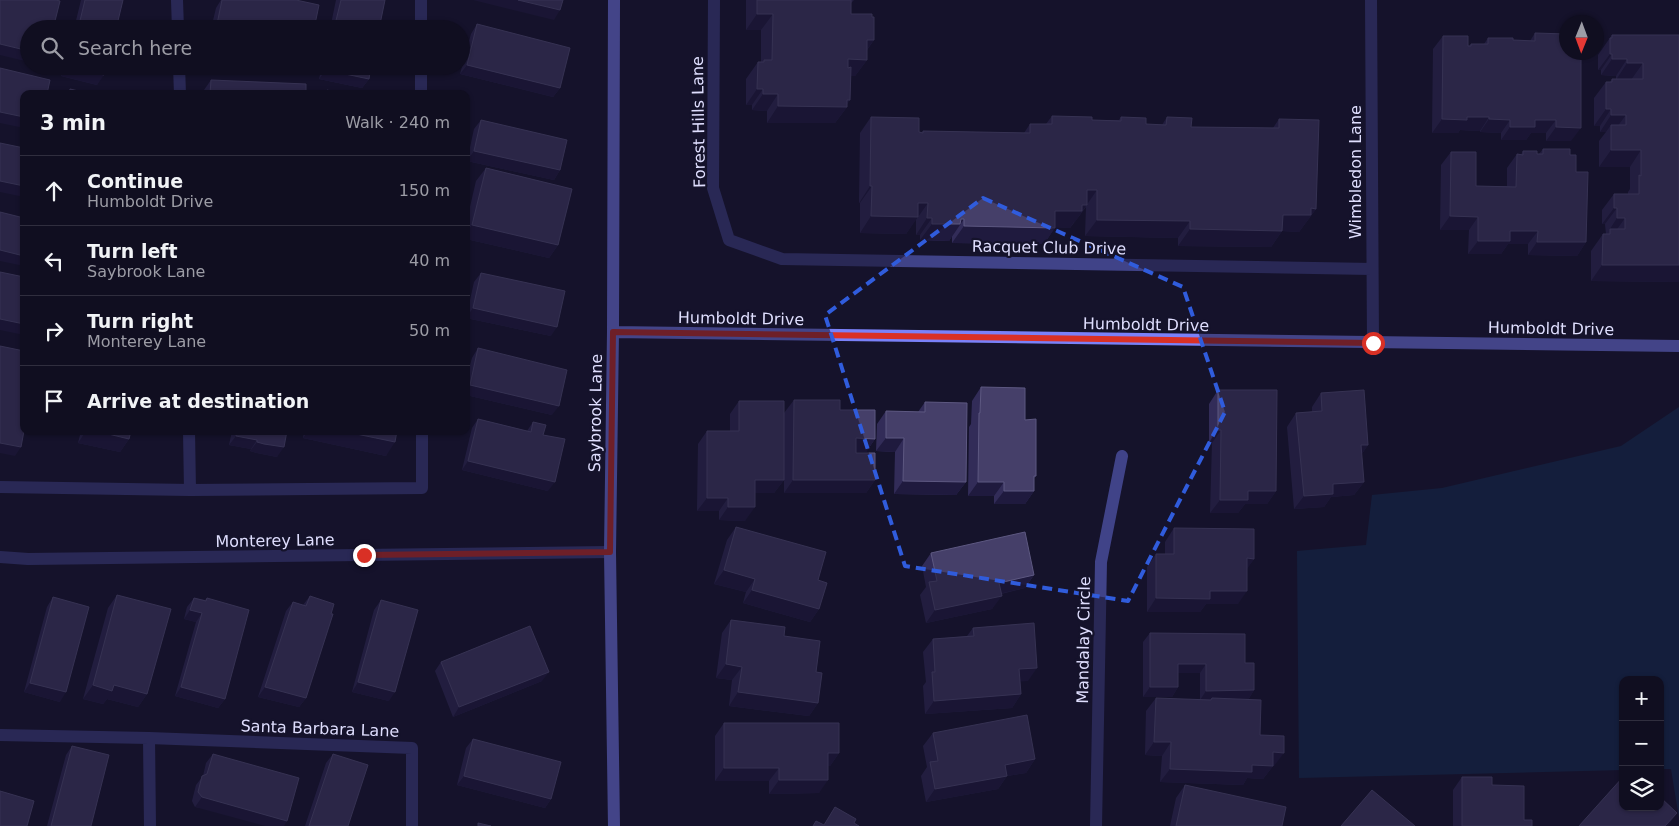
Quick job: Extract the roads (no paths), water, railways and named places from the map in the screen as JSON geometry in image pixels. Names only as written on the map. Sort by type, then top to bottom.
[{"type":"street","points":[[177,0],[178,20]]},
{"type":"street","points":[[421,0],[421,20]]},
{"type":"street","name":"Saybrook Lane","points":[[614,0],[610,552],[614,826]]},
{"type":"street","name":"Forest Hills Lane","points":[[714,0],[713,188],[730,240]]},
{"type":"street","name":"Wimbledon Lane","points":[[1371,0],[1373,343]]},
{"type":"street","points":[[179,75],[180,90]]},
{"type":"street","points":[[421,75],[421,90]]},
{"type":"street","name":"Racquet Club Drive","points":[[730,240],[782,259],[1372,269]]},
{"type":"street","name":"Humboldt Drive","points":[[613,332],[1679,346]]},
{"type":"street","points":[[189,435],[190,490]]},
{"type":"street","points":[[0,486],[190,490],[422,488],[422,435]]},
{"type":"street","name":"Mandalay Circle","points":[[1096,826],[1101,562],[1122,456]]},
{"type":"street","name":"Monterey Lane","points":[[0,557],[28,559],[610,552]]},
{"type":"street","points":[[0,735],[149,738],[150,826]]},
{"type":"street","name":"Santa Barbara Lane","points":[[149,738],[412,748],[412,826]]},
{"type":"water","points":[[1679,407],[1679,818],[1671,769],[1664,769],[1664,676],[1619,676],[1619,770],[1299,778],[1297,551],[1366,545],[1372,495],[1442,488],[1621,446]]}]
